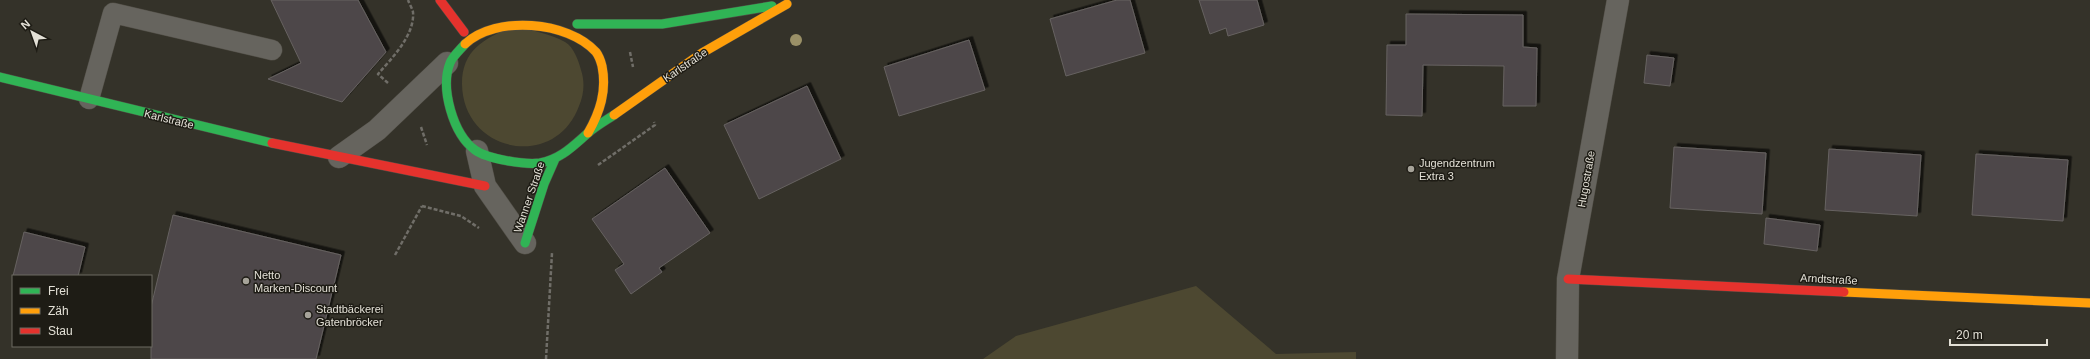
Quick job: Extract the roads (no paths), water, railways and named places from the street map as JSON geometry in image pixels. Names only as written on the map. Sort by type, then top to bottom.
[{"type":"street","points":[[440,0],[464,32]]},
{"type":"street","name":"Hugostraße","points":[[1567,359],[1568,279],[1618,0]]},
{"type":"street","name":"Karlstraße","points":[[588,132],[600,112],[604,88],[602,64],[592,42],[574,22],[662,24],[798,1]]},
{"type":"street","name":"Karlstraße","points":[[476,151],[516,164],[536,164],[555,159],[573,148],[588,132],[702,52],[787,4]]},
{"type":"street","points":[[474,24],[464,32],[454,47],[447,64],[444,87],[449,111],[460,132],[476,151],[485,186],[525,243]]},
{"type":"street","points":[[339,158],[377,130],[447,64]]},
{"type":"street","name":"Karlstraße","points":[[0,77],[238,136],[339,158],[485,186]]},
{"type":"street","name":"Wanner Straße","points":[[525,243],[544,184],[555,159]]},
{"type":"street","name":"Arndtstraße","points":[[1568,279],[2090,303]]},
{"type":"lane","points":[[89,99],[113,13],[272,50]]},
{"type":"place","name":"Jugendzentrum Extra 3","points":[[1411,169]]},
{"type":"place","name":"Netto Marken-Discount","points":[[246,281]]},
{"type":"place","name":"Stadtbäckerei Gatenbröcker","points":[[308,315]]}]
